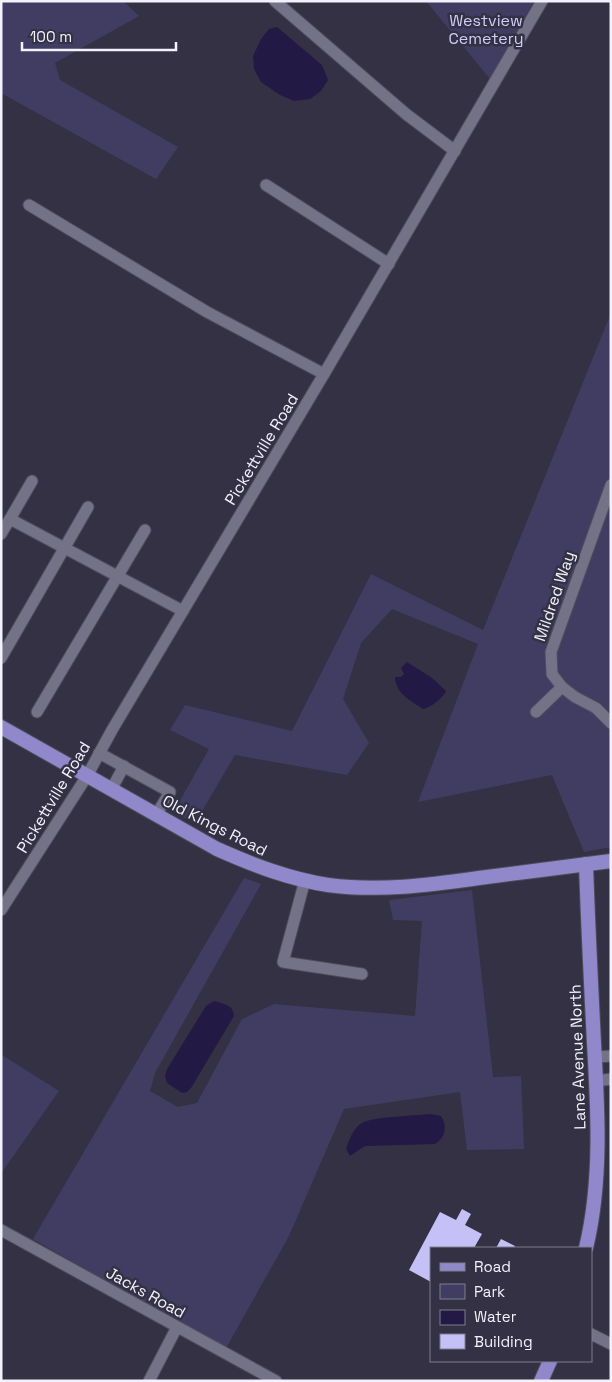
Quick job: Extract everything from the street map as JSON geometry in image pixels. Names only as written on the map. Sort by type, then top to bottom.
[{"type":"main road","name":"Old Kings Road","points":[[1,727],[217,849],[254,866],[304,880],[350,887],[422,886],[611,861]]},
{"type":"main road","name":"Lane Avenue North","points":[[586,864],[596,1081],[597,1153],[596,1186],[586,1247]]},
{"type":"main road","points":[[541,1381],[550,1362]]},
{"type":"street","points":[[275,1],[406,114],[455,151]]},
{"type":"street","name":"Pickettville Road","points":[[1,910],[87,776],[542,1]]},
{"type":"street","points":[[266,185],[389,264]]},
{"type":"street","points":[[29,205],[117,260],[207,312],[324,374]]},
{"type":"street","points":[[1,534],[32,481]]},
{"type":"street","name":"Mildred Way","points":[[562,687],[552,674],[551,652],[611,485]]},
{"type":"street","points":[[1,658],[88,507]]},
{"type":"street","points":[[10,519],[183,612]]},
{"type":"street","points":[[37,712],[145,530]]},
{"type":"street","points":[[536,712],[562,687],[575,697],[596,708],[611,723]]},
{"type":"street","points":[[99,753],[170,792],[156,815]]},
{"type":"street","points":[[111,790],[124,766]]},
{"type":"street","points":[[304,880],[284,962],[362,974]]},
{"type":"street","points":[[595,1057],[611,1056]]},
{"type":"street","points":[[596,1081],[611,1079]]},
{"type":"street","name":"Jacks Road","points":[[1,1230],[276,1381]]},
{"type":"street","points":[[149,1381],[177,1327]]},
{"type":"street","points":[[592,1334],[611,1344]]},
{"type":"green space","points":[[1,1],[123,1],[139,16],[55,63],[60,80],[178,147],[156,179],[1,93]]},
{"type":"green space","name":"Westview Cemetery","points":[[426,1],[534,1],[490,79]]},
{"type":"green space","points":[[611,313],[611,847],[584,852],[552,775],[418,802],[478,644],[392,609],[361,643],[343,699],[369,743],[347,775],[235,755],[195,823],[173,813],[209,749],[170,730],[185,705],[292,731],[371,574],[483,630]]},
{"type":"green space","points":[[244,878],[261,884],[155,1073],[150,1091],[178,1107],[197,1103],[242,1019],[274,1004],[415,1016],[422,921],[393,920],[389,900],[472,890],[493,1077],[521,1076],[524,1149],[467,1150],[460,1092],[344,1109],[289,1236],[225,1350],[33,1239]]},
{"type":"green space","points":[[1,1056],[59,1091],[2,1172]]},
{"type":"water","points":[[277,27],[322,65],[328,80],[321,91],[310,99],[294,101],[280,95],[261,82],[254,69],[253,56],[261,39],[269,29]]},
{"type":"water","points":[[407,662],[432,678],[446,691],[433,705],[423,709],[398,688],[395,677],[401,677],[404,674],[401,668]]},
{"type":"water","points":[[214,1001],[230,1007],[234,1016],[191,1088],[187,1092],[182,1093],[167,1083],[165,1076],[167,1069],[206,1006]]},
{"type":"water","points":[[430,1114],[441,1116],[445,1128],[441,1139],[434,1144],[365,1146],[350,1156],[346,1149],[354,1130],[364,1122],[382,1118]]},
{"type":"building","points":[[462,1209],[471,1214],[465,1225],[482,1234],[475,1247],[430,1247],[430,1281],[409,1270],[440,1212],[456,1220]]},
{"type":"building","points":[[501,1239],[515,1246],[514,1247],[497,1247]]}]
